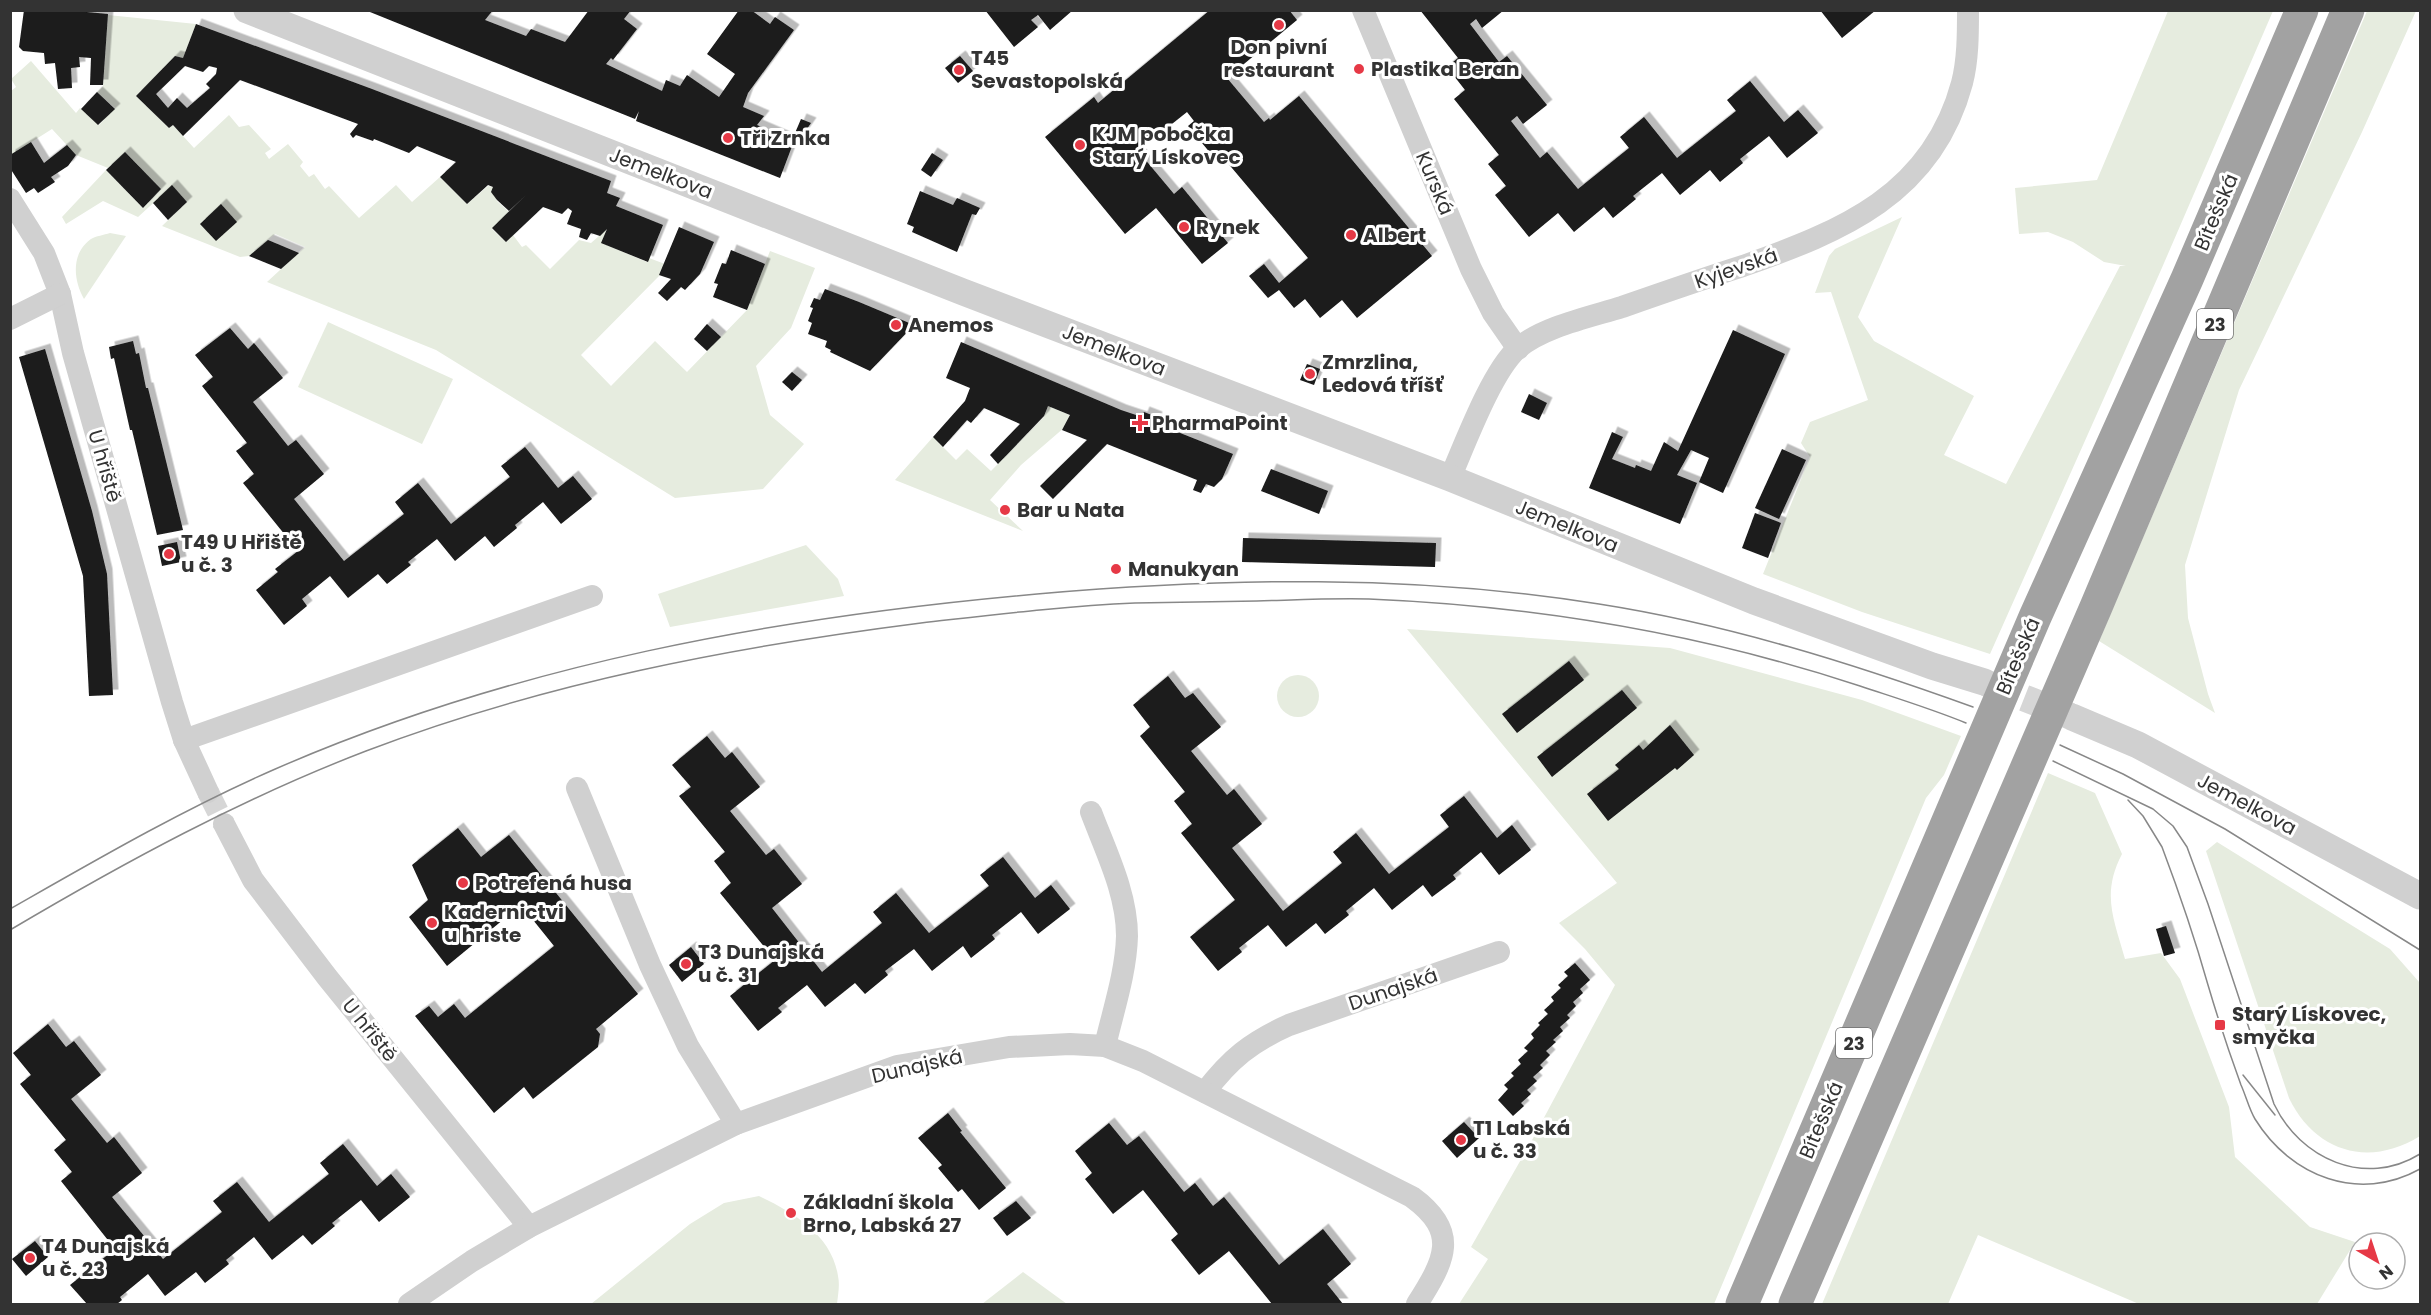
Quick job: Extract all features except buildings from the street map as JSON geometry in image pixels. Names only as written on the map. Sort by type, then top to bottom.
[{"type":"highway","name":"Bítešská","points":[[1742,1305],[2035,617],[2187,279],[2302,10]]},
{"type":"highway","name":"23","points":[[1795,1305],[2082,638],[2348,10]]},
{"type":"street","name":"Jemelkova","points":[[247,10],[963,292],[1450,478],[1754,601],[1932,666],[1984,682]]},
{"type":"street","name":"Kurská","points":[[1363,10],[1492,313],[1518,349]]},
{"type":"street","name":"Kyjevská","points":[[1450,478],[1503,365],[1518,349],[1557,329],[1800,245],[1830,233],[1876,207],[1915,171],[1938,140],[1953,111],[1963,81],[1968,42],[1968,10]]},
{"type":"street","name":"U hřiště","points":[[10,199],[44,253],[60,294],[73,353],[141,599],[184,740],[208,792]]},
{"type":"street","points":[[10,319],[60,294]]},
{"type":"street","points":[[184,740],[592,596]]},
{"type":"street","name":"Jemelkova","points":[[2072,717],[2138,745],[2421,896]]},
{"type":"street","points":[[577,788],[650,965],[688,1046],[736,1124]]},
{"type":"street","points":[[1091,812],[1119,884],[1125,911],[1127,936],[1124,961],[1105,1046]]},
{"type":"street","name":"U hřiště","points":[[224,824],[253,880],[327,977],[529,1227]]},
{"type":"street","name":"Dunajská","points":[[1205,1092],[1235,1057],[1267,1035],[1288,1025],[1499,952]]},
{"type":"street","name":"Dunajská","points":[[409,1305],[472,1261],[529,1227],[736,1124],[897,1066],[1009,1047],[1070,1044],[1105,1046],[1143,1060],[1412,1197],[1426,1208],[1442,1229],[1442,1258],[1434,1278],[1417,1305]]},
{"type":"shaded area","points":[[2168,11],[2273,11],[2161,270],[1990,654],[1862,612],[1763,574],[1810,457],[1801,443],[1810,422],[1868,400],[1831,292],[1815,293],[1829,256],[1835,249],[1902,217],[1858,317],[1874,341],[1974,396],[1944,455],[2006,484],[2120,266],[2126,266],[2104,262],[2073,242],[2048,232],[2019,234],[2015,188],[2097,180]]},
{"type":"shaded area","points":[[2367,11],[2416,11],[2362,132],[2239,390],[2185,565],[2188,618],[2215,713],[2099,641]]},
{"type":"shaded area","points":[[108,15],[196,24],[183,58],[175,56],[136,96],[169,128],[173,125],[194,148],[229,115],[239,127],[249,125],[271,149],[265,153],[269,159],[288,144],[303,162],[300,166],[309,177],[314,174],[325,189],[329,186],[359,218],[396,185],[412,202],[440,177],[467,204],[488,186],[493,187],[497,201],[509,212],[492,229],[506,242],[513,235],[522,247],[526,245],[550,269],[579,240],[591,243],[607,229],[602,243],[647,262],[649,258],[665,264],[661,274],[581,355],[611,386],[655,341],[687,372],[747,310],[770,251],[815,268],[791,328],[756,366],[770,415],[804,444],[763,489],[675,498],[436,350],[267,282],[305,247],[275,234],[249,256],[240,257],[162,226],[187,202],[172,186],[138,217],[103,201],[66,224],[62,217],[106,170],[143,208],[161,189],[125,152],[108,168],[76,155],[52,129],[11,155],[11,91],[16,87],[11,79],[31,61],[76,113],[80,108],[99,125],[115,108],[97,92],[103,86]]},
{"type":"shaded area","points":[[110,233],[126,236],[84,299],[76,275],[77,259],[91,239]]},
{"type":"shaded area","points":[[328,322],[453,379],[422,444],[298,387]]},
{"type":"shaded area","points":[[1048,406],[1070,415],[1065,427],[1021,465],[990,500],[1023,531],[895,480],[933,437],[956,460],[967,449],[991,471],[1044,417]]},
{"type":"shaded area","points":[[806,545],[838,579],[844,596],[670,627],[658,594]]},
{"type":"shaded area","points":[[1407,629],[1670,648],[1862,700],[1961,736],[1944,775],[1926,798],[1714,1304],[1459,1304],[1488,1259],[1471,1247],[1531,1142],[1615,985],[1585,949],[1559,923],[1617,883]]},
{"type":"shaded area","points":[[1298,675],[1306,676],[1313,681],[1318,688],[1318,704],[1313,711],[1306,716],[1298,717],[1290,716],[1283,711],[1278,704],[1277,696],[1278,688],[1283,681],[1290,676]]},
{"type":"shaded area","points":[[2048,773],[2095,793],[2122,854],[2112,882],[2111,894],[2114,919],[2125,959],[2161,953],[2180,979],[2229,1107],[2235,1157],[2310,1227],[2347,1239],[2347,1255],[2317,1304],[2139,1304],[1978,1235],[1948,1304],[1822,1304]]},
{"type":"shaded area","points":[[2217,842],[2390,949],[2420,983],[2420,1136],[2401,1146],[2382,1151],[2363,1152],[2345,1149],[2328,1142],[2313,1131],[2300,1116],[2289,1098],[2206,851]]},
{"type":"shaded area","points":[[759,1196],[785,1209],[809,1227],[828,1248],[839,1279],[837,1304],[591,1304],[690,1224],[724,1203]]},
{"type":"shaded area","points":[[1023,1272],[1067,1304],[982,1304]]},
{"type":"tunnel","points":[[1986,683],[2070,716]]},
{"type":"tunnel","points":[[208,792],[224,824]]},
{"type":"tram line","points":[[10,909],[140,836],[239,785],[365,733],[458,701],[552,674],[648,651],[842,616],[939,604],[1107,589],[1248,582],[1389,583],[1529,594],[1647,612],[1694,622],[1835,660],[1973,707]]},
{"type":"tram line","points":[[10,930],[140,856],[229,811],[366,751],[433,727],[570,687],[709,656],[850,633],[1001,614],[1135,603],[1341,599],[1494,608],[1618,626],[1740,651],[1860,686],[1966,723]]},
{"type":"tram line","points":[[2060,745],[2123,774],[2225,829],[2420,950]]},
{"type":"tram line","points":[[2053,761],[2153,809],[2173,826],[2187,847],[2274,1104],[2285,1123],[2300,1140],[2317,1153],[2356,1168],[2378,1168],[2399,1164],[2420,1154]]},
{"type":"tram line","points":[[2128,800],[2143,816],[2162,847],[2241,1085],[2255,1119],[2270,1139],[2287,1156],[2307,1169],[2328,1178],[2350,1183],[2374,1184],[2397,1179],[2420,1169]]},
{"type":"tram line","points":[[2243,1075],[2275,1115]]},
{"type":"place","name":"Don pivní restaurant","points":[[1279,25]]},
{"type":"place","name":"Plastika Beran","points":[[1359,69]]},
{"type":"place","name":"T45 Sevastopolská","points":[[959,70]]},
{"type":"place","name":"Tři Zrnka","points":[[728,138]]},
{"type":"place","name":"KJM pobočka Starý Lískovec","points":[[1080,145]]},
{"type":"place","name":"Rynek","points":[[1184,227]]},
{"type":"place","name":"Albert","points":[[1351,235]]},
{"type":"place","name":"Anemos","points":[[896,325]]},
{"type":"place","name":"Zmrzlina, Ledová tříšť","points":[[1310,374]]},
{"type":"place","name":"PharmaPoint","points":[[1140,423]]},
{"type":"place","name":"Bar u Nata","points":[[1005,510]]},
{"type":"place","name":"T49 U Hřiště u č. 3","points":[[169,554]]},
{"type":"place","name":"Manukyan","points":[[1116,569]]},
{"type":"place","name":"Potrefená husa","points":[[463,883]]},
{"type":"place","name":"Kadernictvi u hriste","points":[[432,923]]},
{"type":"place","name":"T3 Dunajská u č. 31","points":[[686,964]]},
{"type":"place","name":"Starý Lískovec, smyčka","points":[[2220,1025]]},
{"type":"place","name":"T1 Labská u č. 33","points":[[1461,1140]]},
{"type":"place","name":"Základní škola Brno, Labská 27","points":[[791,1213]]},
{"type":"place","name":"T4 Dunajská u č. 23","points":[[30,1258]]}]
